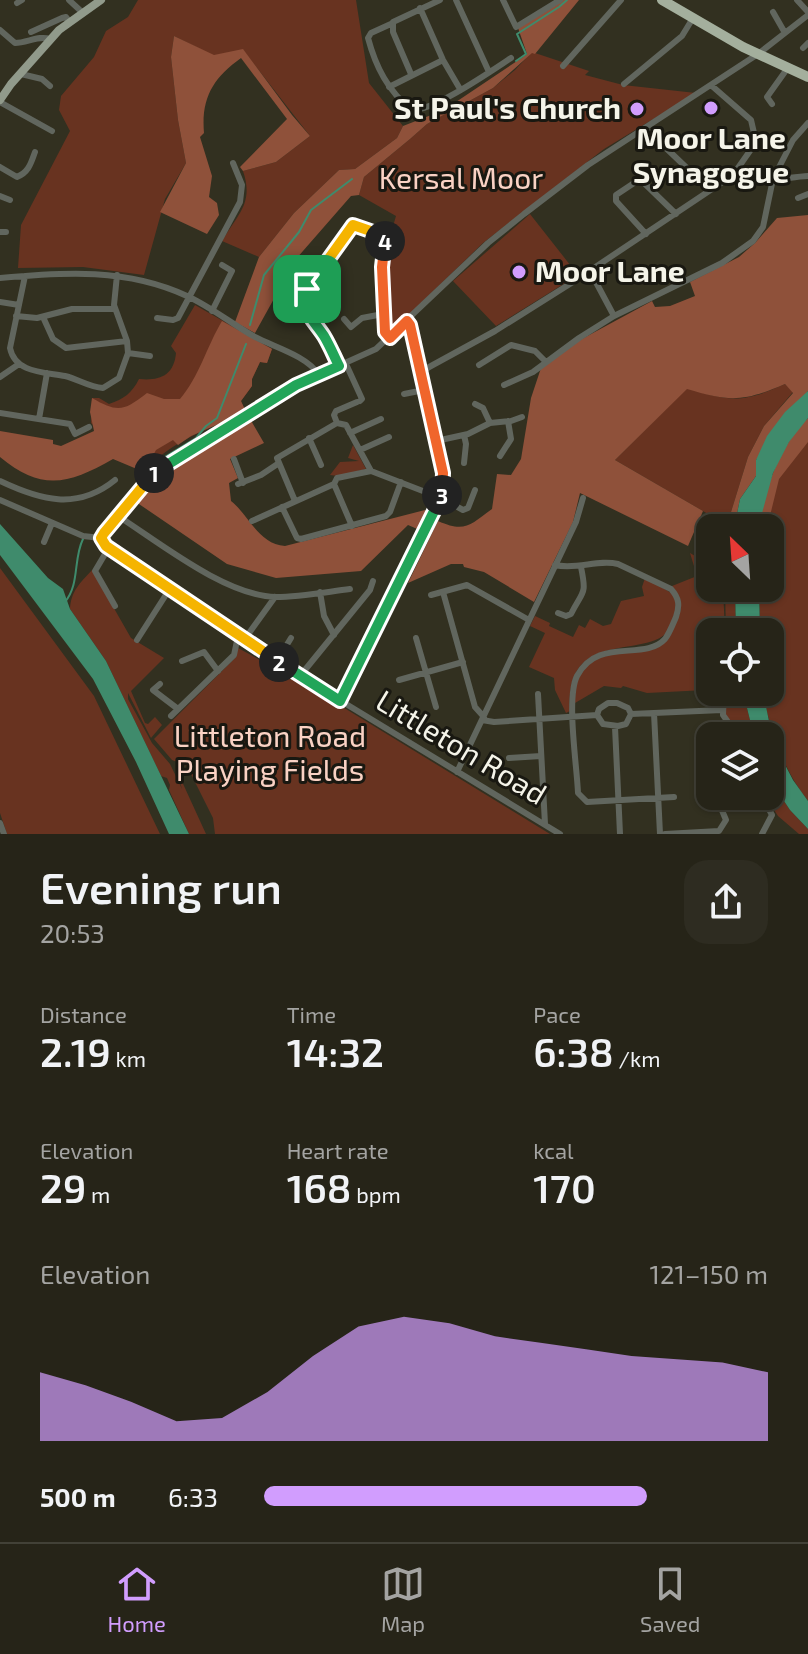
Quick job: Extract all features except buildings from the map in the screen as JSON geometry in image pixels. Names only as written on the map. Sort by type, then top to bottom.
[{"type":"highway","points":[[664,1],[758,54],[808,77]]},
{"type":"main road","points":[[0,101],[50,39],[69,21],[101,0]]},
{"type":"street","points":[[69,0],[83,13]]},
{"type":"street","points":[[440,0],[424,4],[371,33],[368,38],[375,65],[405,105],[416,111],[432,106],[511,58]]},
{"type":"street","points":[[456,0],[489,72]]},
{"type":"street","points":[[503,0],[516,27],[560,0]]},
{"type":"street","points":[[563,66],[621,0]]},
{"type":"street","points":[[0,500],[83,536],[101,538],[159,469],[318,374],[376,349],[500,233],[588,165],[712,86],[808,14],[797,0]]},
{"type":"street","points":[[424,4],[443,60],[460,89]]},
{"type":"street","points":[[773,12],[785,33]]},
{"type":"street","points":[[31,32],[62,18],[66,17],[69,21]]},
{"type":"street","points":[[624,84],[682,36],[693,18]]},
{"type":"street","points":[[393,23],[393,32],[411,74]]},
{"type":"street","points":[[0,30],[15,43],[43,37],[50,39]]},
{"type":"street","points":[[389,87],[443,60]]},
{"type":"street","points":[[772,104],[767,97],[787,69]]},
{"type":"street","points":[[21,74],[42,79],[50,86]]},
{"type":"street","points":[[420,372],[495,331],[730,178],[752,148],[754,133],[751,120],[712,86]]},
{"type":"street","points":[[0,101],[52,131]]},
{"type":"street","points":[[507,386],[533,372],[614,316],[722,263],[753,241],[763,227],[773,179],[793,140],[808,123]]},
{"type":"street","points":[[645,128],[690,171],[703,176],[740,179],[808,176]]},
{"type":"street","points":[[0,167],[17,177],[24,174],[35,152]]},
{"type":"street","points":[[157,318],[176,319],[240,202],[242,185],[233,163]]},
{"type":"street","points":[[646,234],[616,201],[616,195],[642,181],[676,214]]},
{"type":"street","points":[[798,198],[808,194]]},
{"type":"street","points":[[0,196],[10,200]]},
{"type":"street","points":[[337,423],[336,411],[360,401],[342,365],[307,313],[304,297],[317,273],[351,226],[358,225],[385,239],[383,314],[385,332],[390,338]]},
{"type":"street","points":[[212,311],[236,271],[222,265]]},
{"type":"street","points":[[590,271],[614,316]]},
{"type":"street","points":[[0,278],[65,272],[117,275],[161,285],[190,297],[252,335],[309,364],[318,374]]},
{"type":"street","points":[[25,276],[10,348],[12,356],[19,364],[33,371],[103,388],[119,378],[128,353],[127,341],[115,309],[117,275]]},
{"type":"street","points":[[0,302],[19,305]]},
{"type":"street","points":[[16,316],[43,317],[72,309],[115,309]]},
{"type":"street","points":[[344,319],[351,327],[362,318],[383,314]]},
{"type":"street","points":[[43,317],[53,339],[66,348],[127,341]]},
{"type":"street","points":[[340,701],[441,498],[444,479],[407,321]]},
{"type":"street","points":[[482,365],[511,345],[535,351],[545,361]]},
{"type":"street","points":[[128,353],[150,356]]},
{"type":"street","points":[[0,377],[19,364]]},
{"type":"street","points":[[39,419],[47,373]]},
{"type":"street","points":[[404,394],[424,390]]},
{"type":"street","points":[[475,404],[483,408],[490,423]]},
{"type":"street","points":[[0,413],[70,424],[75,434],[89,427]]},
{"type":"street","points":[[436,441],[464,435],[490,423],[522,417]]},
{"type":"street","points":[[350,433],[381,419]]},
{"type":"street","points":[[500,456],[511,439],[508,421]]},
{"type":"street","points":[[295,501],[279,456],[337,423],[344,424],[371,471]]},
{"type":"street","points":[[464,435],[464,463]]},
{"type":"street","points":[[360,450],[389,437]]},
{"type":"street","points":[[309,438],[321,465]]},
{"type":"street","points":[[234,459],[241,484],[279,463]]},
{"type":"street","points":[[252,521],[334,484],[337,478],[371,471],[441,498],[463,510],[468,508],[475,495]]},
{"type":"street","points":[[0,481],[45,499],[60,501],[93,493],[115,480]]},
{"type":"street","points":[[282,507],[297,538],[301,539],[386,516],[401,482]]},
{"type":"street","points":[[334,484],[352,526]]},
{"type":"street","points":[[457,772],[576,522],[583,498]]},
{"type":"street","points":[[38,517],[45,499]]},
{"type":"street","points":[[15,520],[20,509]]},
{"type":"street","points":[[118,516],[221,581],[243,591],[275,597],[350,589]]},
{"type":"street","points":[[47,539],[52,523]]},
{"type":"street","name":"Littleton Road","points":[[101,538],[108,549],[241,638],[560,834]]},
{"type":"street","points":[[108,549],[95,571],[115,606]]},
{"type":"street","points":[[555,565],[571,568],[611,562],[618,564],[671,589],[679,601],[675,620],[665,639],[651,647],[604,654],[578,673],[572,692],[579,796],[587,802],[674,797]]},
{"type":"street","points":[[558,613],[569,618],[584,593],[581,567]]},
{"type":"street","points":[[300,676],[370,590],[373,581]]},
{"type":"street","points":[[431,595],[467,585],[529,620]]},
{"type":"street","points":[[137,640],[169,590]]},
{"type":"street","points":[[320,592],[324,616],[334,635]]},
{"type":"street","points":[[443,592],[475,707],[483,718],[494,722],[597,715]]},
{"type":"street","points":[[171,716],[234,655],[241,638],[275,597]]},
{"type":"street","points":[[277,661],[291,638]]},
{"type":"street","points":[[416,638],[436,707]]},
{"type":"street","points":[[182,661],[204,652],[218,671]]},
{"type":"street","points":[[399,680],[463,662]]},
{"type":"street","points":[[160,684],[153,690],[178,709]]},
{"type":"street","points":[[538,694],[545,824]]},
{"type":"street","points":[[597,715],[601,707],[612,703],[627,706],[631,714]]},
{"type":"street","points":[[722,706],[726,722]]},
{"type":"street","points":[[631,714],[722,710]]},
{"type":"street","points":[[654,713],[662,834],[719,831],[726,820],[722,810]]},
{"type":"street","points":[[597,715],[603,724],[615,727],[626,724],[631,714]]},
{"type":"street","points":[[615,727],[620,834]]},
{"type":"street","points":[[509,758],[541,756]]},
{"type":"street","points":[[762,834],[772,815],[770,810]]},
{"type":"street","points":[[0,823],[4,834]]},
{"type":"green space","points":[[138,0],[356,0],[369,83],[403,126],[397,138],[355,169],[339,170],[294,213],[259,257],[222,241],[243,208],[247,192],[243,171],[276,162],[310,136],[243,50],[214,56],[174,36],[171,57],[186,163],[165,199],[144,275],[83,267],[18,268],[21,225],[70,131],[59,110],[61,96],[94,57],[106,31],[128,17]]},
{"type":"green space","name":"Kersal Moor","points":[[532,52],[589,71],[585,75],[623,85],[696,93],[604,149],[483,243],[394,329],[389,328],[389,240],[396,216],[359,195],[364,177],[427,124],[493,88]]},
{"type":"green space","name":"Moor Lane","points":[[530,214],[578,275],[496,326],[453,281]]},
{"type":"green space","points":[[195,305],[272,349],[267,363],[260,362],[252,386],[241,401],[246,412],[178,444],[144,472],[91,423],[92,398],[109,404],[127,395],[139,379],[159,378],[169,372],[176,353],[171,346]]},
{"type":"green space","points":[[785,384],[793,392],[764,426],[748,457],[730,514],[708,514],[615,460],[687,388],[726,398],[758,395]]},
{"type":"green space","points":[[808,418],[808,801],[784,760],[784,722],[770,722],[766,706],[784,706],[784,618],[760,618],[759,602],[784,602],[784,514],[761,514]]},
{"type":"green space","points":[[353,445],[366,469],[330,475],[340,462],[359,461],[348,458]]},
{"type":"green space","points":[[690,553],[696,557],[696,573]]},
{"type":"green space","points":[[0,568],[94,696],[160,834],[7,834],[0,813]]},
{"type":"green space","points":[[92,570],[131,638],[164,658],[131,691],[145,723],[148,724],[155,717],[162,725],[151,738],[128,693],[128,699],[152,743],[170,764],[182,789],[177,773],[179,775],[206,834],[189,834],[169,790],[167,778],[161,776],[106,661],[70,609],[74,592]]},
{"type":"green space","points":[[696,576],[696,602],[724,602],[724,618],[696,618],[696,691],[647,693],[623,686],[604,686],[575,703],[580,675],[594,660],[604,655],[649,648],[668,638],[681,607],[672,586]]},
{"type":"green space","points":[[645,578],[675,595],[674,621],[663,636],[604,652],[585,661],[573,680],[570,711],[566,713],[555,690],[554,678],[529,667],[545,633],[530,626],[535,616],[573,637],[579,625],[585,628],[590,619],[603,626],[611,624],[621,601],[644,596],[642,587]]},
{"type":"green space","points":[[725,602],[735,602],[736,618],[726,618]]},
{"type":"green space","name":"Littleton Road Playing Fields","points":[[238,648],[310,687],[550,834],[215,834],[213,818],[187,766],[172,760],[154,739],[236,657]]},
{"type":"green space","points":[[726,706],[746,706],[750,722],[730,722],[726,716]]},
{"type":"green space","points":[[784,801],[808,829],[808,834],[799,834],[774,810],[784,810]]},
{"type":"shaded area","points":[[563,0],[579,0],[535,54],[532,53],[493,88],[427,124],[364,177],[359,195],[351,196],[296,259],[255,333],[235,322],[259,257],[294,213],[339,170],[355,169],[397,138],[403,126],[444,110],[527,54],[518,28]]},
{"type":"shaded area","points":[[174,36],[214,55],[243,49],[310,136],[276,162],[243,171],[240,167],[287,119],[241,58],[223,73],[207,99],[204,133],[200,137],[212,176],[209,197],[217,203],[219,215],[207,234],[160,212],[186,163],[171,57]]},
{"type":"shaded area","points":[[808,215],[808,391],[756,460],[756,476],[740,499],[737,514],[730,514],[748,457],[764,426],[793,393],[785,384],[736,398],[687,389],[615,460],[703,511],[696,514],[696,527],[688,546],[580,493],[573,522],[534,602],[484,572],[464,567],[463,564],[451,564],[408,583],[438,521],[467,526],[492,509],[497,474],[511,475],[521,459],[531,398],[541,368],[580,340],[652,301],[655,307],[670,306],[695,296],[690,282],[739,257],[777,218]]},
{"type":"shaded area","points":[[222,321],[272,349],[267,363],[260,362],[252,386],[241,401],[246,412],[191,436],[178,445],[173,440],[156,450],[144,472],[113,459],[69,479],[43,480],[29,476],[0,457],[0,431],[53,440],[53,444],[61,446],[94,431],[90,412],[92,398],[115,408],[126,406],[147,393],[164,399],[180,399]]},
{"type":"shaded area","points":[[808,391],[808,418],[789,442],[773,473],[762,514],[737,514],[740,499],[756,476],[756,460],[767,436],[785,412]]},
{"type":"shaded area","points":[[249,417],[264,443],[230,459],[238,478],[229,483],[231,501],[268,540],[285,546],[425,510],[430,514],[422,531],[408,525],[361,571],[276,578],[227,564],[136,502],[162,473]]},
{"type":"shaded area","points":[[808,418],[808,442],[779,479],[770,514],[761,514],[781,455]]},
{"type":"shaded area","points":[[0,524],[48,578],[63,589],[70,609],[106,661],[189,834],[169,834],[93,679],[0,555]]},
{"type":"shaded area","points":[[735,602],[759,602],[760,618],[736,618]]},
{"type":"shaded area","points":[[746,706],[766,706],[769,722],[750,722]]},
{"type":"shaded area","points":[[784,763],[808,801],[808,829],[784,801]]},
{"type":"waterway","points":[[516,61],[526,54],[517,34],[567,0]]},
{"type":"waterway","points":[[250,325],[264,275],[299,232],[311,210],[352,179]]},
{"type":"waterway","points":[[155,463],[196,438],[217,418],[246,344]]},
{"type":"waterway","points":[[65,602],[73,587],[83,539]]},
{"type":"place","name":"Moor Lane Synagogue","points":[[711,108]]},
{"type":"place","name":"St Paul's Church","points":[[637,109]]},
{"type":"place","name":"Moor Lane","points":[[519,272]]},
{"type":"route","points":[[358,225],[383,236],[385,332],[390,338],[407,321],[409,323],[444,479],[438,506],[340,701],[110,550],[101,538],[159,469],[296,385],[339,366],[305,309],[303,301],[307,289],[351,226],[358,225]]}]
